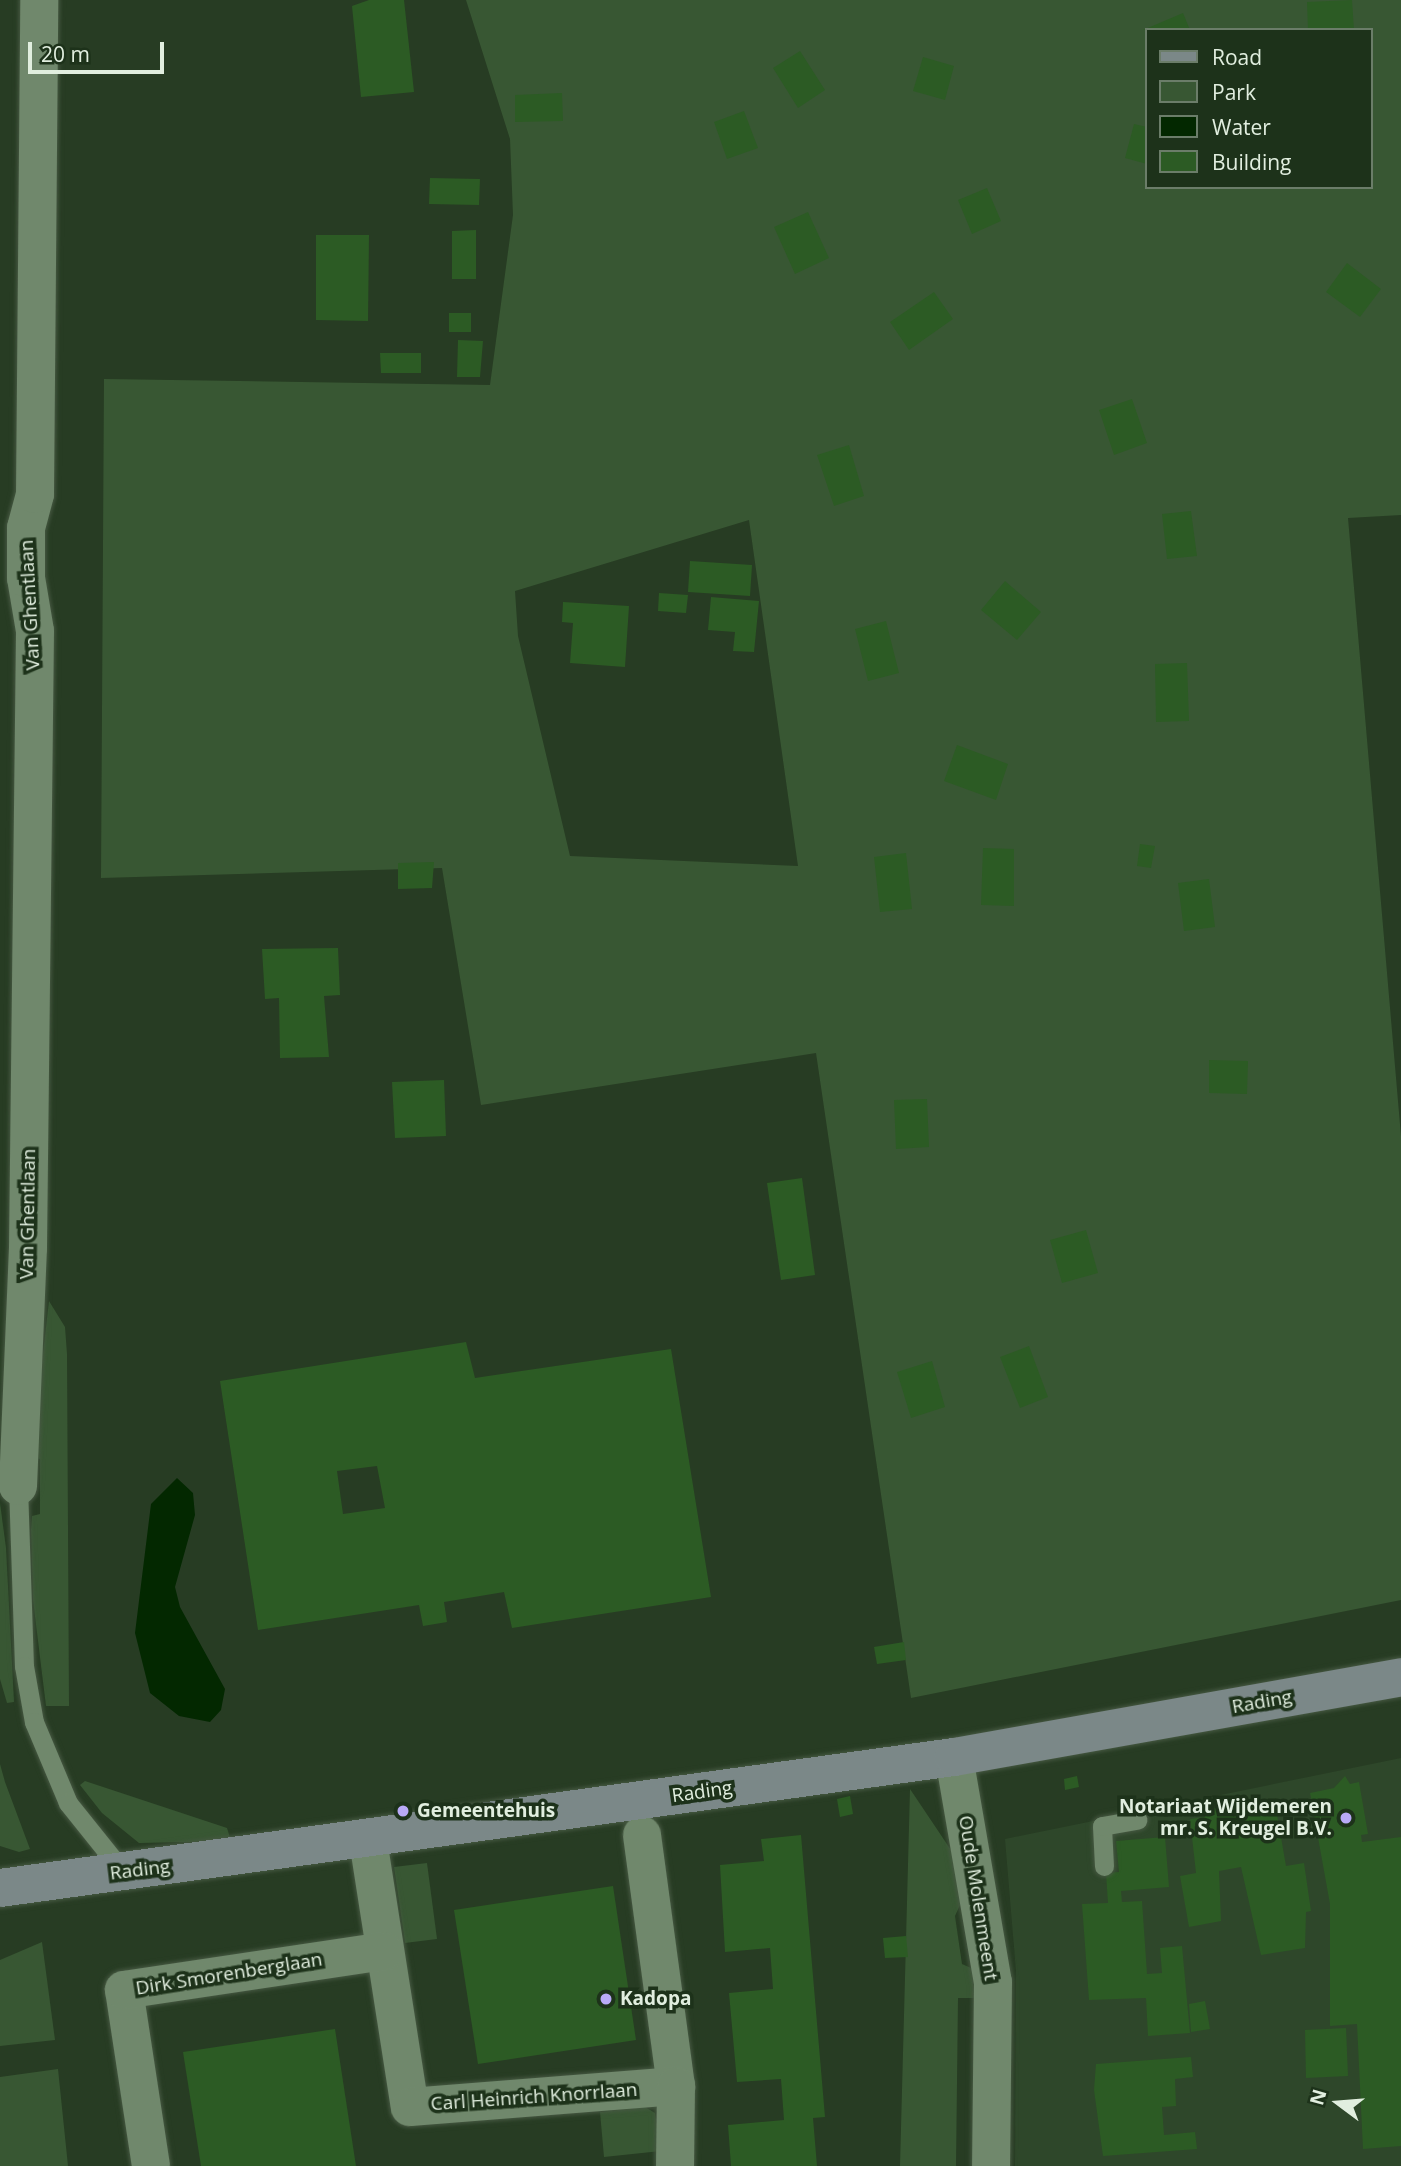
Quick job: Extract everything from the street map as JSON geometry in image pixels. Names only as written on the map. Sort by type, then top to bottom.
[{"type":"main road","name":"Rading","points":[[0,1888],[368,1840],[954,1757],[1401,1677]]},
{"type":"street","name":"Van Ghentlaan","points":[[18,1486],[28,1248],[35,659],[13,539],[35,494],[39,0]]},
{"type":"street","name":"Oude Molenmeent","points":[[954,1757],[993,1982],[991,2166]]},
{"type":"street","points":[[642,1835],[676,2086],[675,2166]]},
{"type":"street","name":"Carl Heinrich Knorrlaan","points":[[368,1840],[410,2107],[676,2086]]},
{"type":"street","name":"Dirk Smorenberglaan","points":[[152,2166],[124,1990],[384,1951]]},
{"type":"lane","name":"Van Ghentlaan","points":[[18,1486],[24,1665],[34,1722],[68,1803],[124,1873]]},
{"type":"lane","points":[[1104,1866],[1102,1826],[1137,1820]]},
{"type":"shaded area","points":[[1401,1758],[1401,2166],[1015,2166],[1016,1971],[1005,1839]]},
{"type":"green space","points":[[466,0],[1401,0],[1401,515],[1348,518],[1401,1136],[1401,1600],[911,1698],[816,1053],[481,1105],[442,868],[101,878],[104,379],[490,385],[513,215],[510,139]],"holes":[[[749,520],[798,866],[570,856],[518,636],[515,591]]]},
{"type":"green space","points":[[49,1301],[65,1327],[67,1354],[69,1706],[46,1706],[33,1600],[31,1530],[32,1516],[40,1514],[40,1459],[31,1458]]},
{"type":"green space","points":[[0,1503],[6,1548],[14,1702],[7,1703],[0,1679]]},
{"type":"green space","points":[[0,1764],[30,1849],[19,1852],[0,1846]]},
{"type":"green space","points":[[85,1781],[227,1828],[231,1841],[139,1843],[102,1813],[80,1785]]},
{"type":"green space","points":[[910,1789],[959,1862],[965,1894],[955,1916],[962,1964],[978,1971],[978,1998],[958,1998],[956,2166],[900,2166]]},
{"type":"green space","points":[[427,1863],[437,1939],[405,1943],[394,1867]]},
{"type":"green space","points":[[42,1942],[55,2040],[0,2046],[0,1960]]},
{"type":"green space","points":[[58,2069],[68,2166],[0,2166],[0,2077]]},
{"type":"green space","points":[[645,2107],[655,2113],[661,2151],[604,2157],[600,2112]]},
{"type":"water","points":[[177,1478],[193,1493],[195,1515],[175,1587],[180,1607],[225,1689],[221,1710],[210,1722],[179,1716],[150,1693],[135,1633],[151,1504]]},
{"type":"building","points":[[369,0],[404,0],[414,92],[361,97],[352,6]]},
{"type":"building","points":[[1352,0],[1354,28],[1308,28],[1307,2]]},
{"type":"building","points":[[1183,13],[1189,28],[1148,28]]},
{"type":"building","points":[[800,51],[825,90],[798,108],[773,68]]},
{"type":"building","points":[[923,57],[954,66],[945,100],[913,91]]},
{"type":"building","points":[[562,93],[563,121],[515,122],[515,95]]},
{"type":"building","points":[[744,111],[758,148],[727,159],[714,122]]},
{"type":"building","points":[[1134,124],[1146,127],[1146,164],[1125,158]]},
{"type":"building","points":[[430,178],[480,179],[479,205],[429,204]]},
{"type":"building","points":[[987,188],[1001,221],[972,234],[958,200]]},
{"type":"building","points":[[808,212],[829,258],[795,274],[774,227]]},
{"type":"building","points":[[476,230],[476,279],[452,279],[452,231]]},
{"type":"building","points":[[316,235],[369,235],[368,321],[316,320]]},
{"type":"building","points":[[1347,263],[1381,289],[1360,317],[1326,292]]},
{"type":"building","points":[[934,292],[953,319],[909,350],[890,322]]},
{"type":"building","points":[[449,313],[471,313],[471,332],[449,332]]},
{"type":"building","points":[[458,340],[483,341],[480,377],[457,377]]},
{"type":"building","points":[[380,353],[421,353],[421,373],[381,373]]},
{"type":"building","points":[[1132,399],[1147,443],[1114,455],[1099,410]]},
{"type":"building","points":[[849,445],[864,496],[834,506],[817,455]]},
{"type":"building","points":[[1191,511],[1197,556],[1167,559],[1162,514]]},
{"type":"building","points":[[690,561],[752,565],[750,596],[688,592]]},
{"type":"building","points":[[1005,581],[1041,612],[1017,640],[981,610]]},
{"type":"building","points":[[659,593],[688,595],[686,613],[658,611]]},
{"type":"building","points":[[711,597],[759,601],[754,652],[733,651],[735,632],[708,630]]},
{"type":"building","points":[[563,602],[629,606],[625,667],[570,663],[573,623],[562,622]]},
{"type":"building","points":[[886,621],[899,673],[868,681],[855,629]]},
{"type":"building","points":[[1187,663],[1189,721],[1156,722],[1155,664]]},
{"type":"building","points":[[957,745],[1008,764],[996,800],[944,781]]},
{"type":"building","points":[[1140,844],[1155,846],[1151,868],[1137,866]]},
{"type":"building","points":[[983,848],[1014,849],[1014,906],[981,905]]},
{"type":"building","points":[[906,853],[912,909],[880,912],[874,857]]},
{"type":"building","points":[[434,862],[432,888],[398,889],[398,863]]},
{"type":"building","points":[[1209,879],[1215,927],[1184,931],[1178,883]]},
{"type":"building","points":[[338,948],[340,995],[324,996],[329,1057],[280,1058],[279,998],[265,999],[262,949]]},
{"type":"building","points":[[1209,1060],[1248,1061],[1247,1094],[1209,1093]]},
{"type":"building","points":[[444,1080],[446,1136],[395,1138],[392,1082]]},
{"type":"building","points":[[927,1099],[929,1147],[896,1149],[894,1100]]},
{"type":"building","points":[[802,1178],[815,1275],[781,1280],[767,1183]]},
{"type":"building","points":[[1086,1230],[1098,1273],[1062,1283],[1050,1240]]},
{"type":"building","points":[[466,1342],[475,1378],[671,1349],[711,1597],[512,1628],[504,1592],[444,1602],[447,1622],[423,1626],[419,1605],[258,1630],[220,1381]],"holes":[[[377,1466],[385,1508],[343,1514],[337,1471]]]},
{"type":"building","points":[[1029,1346],[1048,1397],[1020,1408],[1000,1357]]},
{"type":"building","points":[[932,1361],[945,1407],[911,1418],[897,1372]]},
{"type":"building","points":[[904,1642],[906,1660],[877,1664],[874,1647]]},
{"type":"building","points":[[1077,1776],[1079,1787],[1065,1790],[1064,1779]]},
{"type":"building","points":[[1345,1776],[1350,1784],[1359,1782],[1368,1834],[1361,1835],[1362,1842],[1401,1837],[1401,2146],[1363,2149],[1357,2024],[1330,2026],[1330,1904],[1310,1793],[1334,1788]]},
{"type":"building","points":[[850,1796],[853,1814],[840,1817],[837,1799]]},
{"type":"building","points":[[1259,1800],[1260,1806],[1275,1803],[1286,1866],[1304,1863],[1311,1911],[1306,1912],[1305,1948],[1261,1955],[1241,1867],[1219,1871],[1221,1921],[1189,1927],[1180,1876],[1196,1873],[1190,1819],[1205,1817],[1203,1810]]},
{"type":"building","points":[[801,1835],[825,2117],[813,2118],[817,2166],[731,2166],[728,2125],[784,2120],[781,2079],[737,2082],[729,1993],[773,1989],[770,1948],[725,1952],[720,1865],[764,1861],[761,1839]]},
{"type":"building","points":[[1165,1837],[1169,1887],[1121,1891],[1122,1902],[1142,1901],[1147,1974],[1162,1973],[1160,1948],[1182,1946],[1190,2033],[1148,2036],[1146,1998],[1089,2000],[1082,1904],[1108,1903],[1106,1873],[1119,1872],[1116,1841]]},
{"type":"building","points":[[613,1886],[636,2040],[478,2064],[454,1910]]},
{"type":"building","points":[[906,1936],[908,1957],[885,1958],[883,1938]]},
{"type":"building","points":[[1205,2001],[1210,2029],[1191,2032],[1189,2004]]},
{"type":"building","points":[[1346,2028],[1348,2076],[1306,2078],[1305,2030]]},
{"type":"building","points":[[335,2029],[356,2166],[201,2166],[183,2052]]},
{"type":"building","points":[[1191,2057],[1193,2077],[1175,2079],[1176,2106],[1162,2107],[1164,2135],[1195,2132],[1197,2149],[1103,2156],[1094,2090],[1096,2064]]},
{"type":"place","name":"Gemeentehuis","points":[[403,1811]]},
{"type":"place","name":"Notariaat Wijdemeren mr. S. Kreugel B.V.","points":[[1346,1818]]},
{"type":"place","name":"Kadopa","points":[[606,1999]]}]
